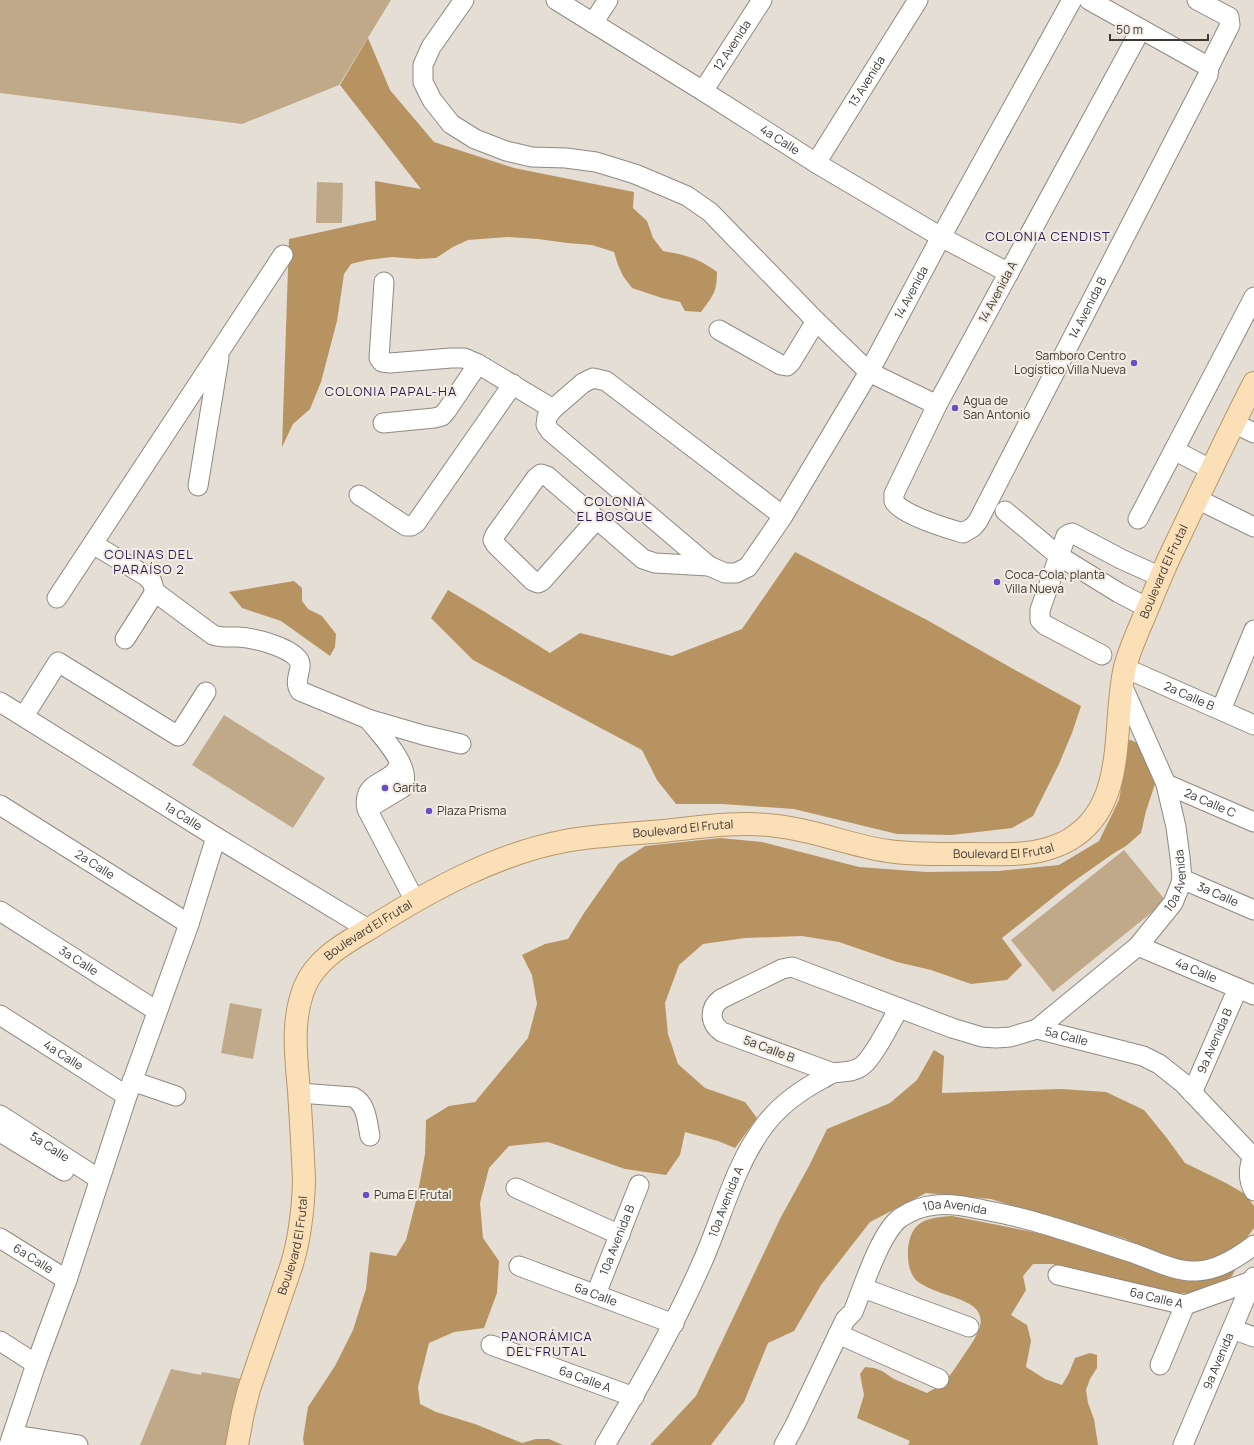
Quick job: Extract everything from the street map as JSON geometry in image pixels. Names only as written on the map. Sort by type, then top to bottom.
[{"type":"main road","name":"Boulevard El Frutal","points":[[237,1445],[249,1388],[297,1248],[303,1203],[304,1182],[295,1034],[298,1008],[304,988],[313,971],[322,961],[368,929],[452,881],[483,867],[545,846],[567,841],[712,826],[754,824],[782,826],[888,851],[911,853],[991,854],[1023,853],[1050,848],[1064,843],[1076,836],[1096,816],[1103,804],[1111,778],[1123,676],[1160,577],[1254,384]]},
{"type":"street","points":[[464,0],[432,48],[423,65],[423,82],[432,100],[451,124],[475,138],[506,151],[532,157],[566,158],[596,162],[635,174],[687,196],[710,212],[816,321],[869,372],[937,405]]},
{"type":"street","name":"4a Calle","points":[[556,0],[816,163],[941,237],[1009,273]]},
{"type":"street","points":[[594,23],[608,0]]},
{"type":"street","name":"12 Avenida","points":[[703,91],[762,0]]},
{"type":"street","name":"13 Avenida","points":[[816,163],[918,0]]},
{"type":"street","name":"14 Avenida","points":[[709,566],[725,573],[736,573],[748,568],[783,516],[869,372],[941,237],[1072,0]]},
{"type":"street","points":[[1089,0],[1209,67]]},
{"type":"street","name":"14 Avenida B","points":[[894,494],[894,501],[899,507],[929,523],[963,533],[973,527],[978,520],[1208,75],[1209,67],[1230,25],[1229,17],[1198,0]]},
{"type":"street","name":"14 Avenida A","points":[[894,494],[937,405],[1141,29]]},
{"type":"street","points":[[57,598],[283,255]]},
{"type":"street","points":[[384,282],[379,358],[382,362],[390,363],[464,358],[478,364],[513,384],[553,409]]},
{"type":"street","points":[[1138,519],[1254,297]]},
{"type":"street","points":[[719,330],[781,365],[787,366],[816,321]]},
{"type":"street","points":[[198,486],[220,350]]},
{"type":"street","points":[[383,423],[442,416],[478,364]]},
{"type":"street","points":[[709,566],[550,431],[546,424],[553,409],[583,383],[593,378],[606,380],[783,516]]},
{"type":"street","points":[[359,495],[406,526],[411,526],[416,523],[513,384]]},
{"type":"street","points":[[1234,423],[1254,433]]},
{"type":"street","points":[[1174,450],[1212,470]]},
{"type":"street","points":[[596,520],[542,581],[538,583],[532,581],[496,545],[493,540],[531,484],[541,474],[548,476],[643,560],[655,563],[709,566]]},
{"type":"street","points":[[1197,499],[1254,527]]},
{"type":"street","points":[[1005,511],[1059,556],[1119,593],[1148,608]]},
{"type":"street","points":[[1102,655],[1045,625],[1040,620],[1040,610],[1066,536],[1072,533],[1121,559],[1160,577]]},
{"type":"street","points":[[92,544],[146,576],[152,582],[155,592],[213,635],[239,637],[264,642],[289,651],[298,660],[300,666],[297,684],[300,691],[368,719],[461,744]]},
{"type":"street","points":[[125,639],[155,592]]},
{"type":"street","points":[[1221,710],[1254,630]]},
{"type":"street","points":[[24,716],[58,662],[178,736],[206,692]]},
{"type":"street","name":"2a Calle B","points":[[1123,676],[1221,710],[1254,725]]},
{"type":"street","name":"10a Avenida","points":[[1037,1029],[1138,946],[1173,903],[1182,879],[1176,827],[1166,784],[1123,676]]},
{"type":"street","name":"1a Calle","points":[[2,707],[24,716],[216,837],[368,929]]},
{"type":"street","points":[[368,719],[398,758],[406,777],[402,788],[372,806],[368,811],[415,901]]},
{"type":"street","points":[[398,758],[423,735]]},
{"type":"street","name":"2a Calle C","points":[[1166,784],[1254,822]]},
{"type":"street","name":"2a Calle","points":[[0,805],[189,924]]},
{"type":"street","points":[[78,1445],[8,1441],[67,1280],[97,1184],[189,924],[216,837]]},
{"type":"street","name":"3a Calle","points":[[1182,879],[1254,910]]},
{"type":"street","name":"3a Calle","points":[[0,911],[157,1011]]},
{"type":"street","name":"4a Calle","points":[[1138,946],[1246,991]]},
{"type":"street","name":"5a Calle","points":[[712,1018],[715,1005],[721,999],[782,969],[792,967],[952,1028],[982,1037],[1010,1037],[1037,1029],[1143,1056],[1160,1064],[1183,1083],[1253,1155],[1248,1173],[1249,1180],[1254,1191]]},
{"type":"street","name":"9a Avenida B","points":[[1192,1093],[1246,991]]},
{"type":"street","name":"10a Avenida A","points":[[605,1445],[634,1397],[674,1324],[704,1258],[738,1172],[755,1138],[772,1116],[790,1099],[808,1086],[833,1073],[853,1071],[867,1062],[900,1008]]},
{"type":"street","name":"4a Calle","points":[[0,1016],[130,1088],[176,1096]]},
{"type":"street","name":"5a Calle B","points":[[712,1018],[715,1026],[722,1032],[833,1073]]},
{"type":"street","points":[[299,1093],[353,1098],[359,1100],[365,1109],[370,1136]]},
{"type":"street","name":"5a Calle","points":[[0,1115],[97,1184]]},
{"type":"street","name":"5a Calle","points":[[0,1132],[97,1184]]},
{"type":"street","name":"10a Avenida B","points":[[596,1294],[639,1185]]},
{"type":"street","points":[[516,1188],[620,1235]]},
{"type":"street","name":"10a Avenida","points":[[784,1445],[845,1320],[852,1312],[881,1243],[890,1227],[900,1218],[912,1211],[923,1207],[937,1205],[965,1206],[1029,1220],[1072,1232],[1185,1271],[1200,1271],[1216,1267],[1238,1256],[1254,1245]]},
{"type":"street","name":"6a Calle","points":[[0,1238],[67,1280]]},
{"type":"street","name":"6a Calle","points":[[519,1266],[674,1324]]},
{"type":"street","name":"6a Calle A","points":[[1058,1275],[1185,1305],[1253,1279]]},
{"type":"street","name":"9a Avenida","points":[[1183,1445],[1253,1279]]},
{"type":"street","points":[[862,1288],[969,1327]]},
{"type":"street","points":[[1160,1365],[1185,1305]]},
{"type":"street","points":[[1232,1329],[1254,1337]]},
{"type":"street","points":[[838,1334],[940,1379]]},
{"type":"street","points":[[0,1341],[36,1364]]},
{"type":"street","name":"6a Calle A","points":[[492,1345],[634,1397]]},
{"type":"shaded area","points":[[0,0],[391,0],[339,85],[242,124],[0,93]]},
{"type":"shaded area","points":[[368,38],[390,90],[434,142],[514,168],[634,192],[633,208],[647,221],[653,238],[663,251],[692,258],[704,263],[717,272],[714,294],[709,302],[701,312],[685,311],[680,302],[632,288],[623,276],[614,252],[592,245],[538,239],[508,237],[468,240],[453,247],[436,258],[418,259],[392,257],[367,260],[351,264],[344,274],[337,321],[321,382],[310,409],[293,424],[282,447],[289,239],[376,220],[375,181],[421,189],[340,85]]},
{"type":"shaded area","points":[[317,182],[343,183],[342,223],[316,223]]},
{"type":"shaded area","points":[[795,552],[927,620],[1081,706],[1059,764],[1033,816],[1012,828],[952,835],[897,834],[794,809],[722,804],[676,804],[657,780],[642,750],[473,660],[431,618],[448,590],[550,653],[580,633],[672,656],[742,629]]},
{"type":"shaded area","points":[[294,581],[302,588],[302,601],[308,609],[322,616],[336,634],[335,647],[330,656],[281,621],[242,608],[229,592]]},
{"type":"shaded area","points":[[224,715],[325,778],[293,828],[192,765]]},
{"type":"shaded area","points":[[1131,740],[1140,744],[1155,772],[1155,784],[1146,811],[1141,833],[1126,846],[1070,884],[1002,938],[1022,965],[1007,980],[971,984],[931,970],[897,962],[839,942],[802,936],[745,938],[703,944],[679,965],[665,1003],[668,1034],[678,1064],[705,1088],[745,1102],[757,1118],[735,1148],[718,1141],[685,1132],[680,1155],[666,1175],[625,1169],[548,1142],[509,1146],[489,1168],[480,1203],[483,1238],[499,1261],[497,1293],[484,1328],[454,1332],[429,1343],[418,1387],[420,1404],[436,1412],[475,1424],[522,1443],[536,1439],[549,1439],[563,1445],[304,1445],[303,1439],[308,1407],[335,1366],[353,1330],[366,1289],[370,1252],[396,1256],[406,1240],[417,1197],[425,1154],[426,1120],[449,1106],[475,1102],[528,1038],[537,1004],[532,975],[522,955],[545,944],[568,939],[584,913],[619,863],[645,846],[720,838],[762,842],[859,867],[926,872],[999,871],[1059,865],[1099,841],[1119,800],[1127,755],[1127,741]]},
{"type":"shaded area","points":[[1124,850],[1166,901],[1053,992],[1011,940]]},
{"type":"shaded area","points":[[230,1003],[262,1009],[253,1059],[221,1053]]},
{"type":"shaded area","points":[[934,1050],[944,1056],[942,1093],[1061,1089],[1106,1092],[1144,1110],[1185,1163],[1245,1194],[1254,1206],[1254,1228],[1245,1240],[1222,1257],[1194,1263],[1164,1256],[1123,1238],[1060,1221],[991,1199],[926,1193],[870,1222],[821,1285],[794,1331],[768,1343],[744,1402],[711,1445],[650,1445],[696,1396],[781,1217],[827,1129],[890,1103],[917,1080]]},
{"type":"shaded area","points":[[952,1216],[1048,1235],[1164,1272],[1238,1264],[1232,1276],[1204,1294],[1172,1293],[1097,1278],[1052,1264],[1033,1264],[1023,1276],[1026,1290],[1011,1315],[1027,1325],[1031,1341],[1026,1367],[1045,1379],[1062,1385],[1075,1358],[1090,1353],[1097,1355],[1097,1368],[1090,1379],[1086,1390],[1088,1403],[1094,1419],[1098,1445],[908,1445],[910,1441],[857,1418],[864,1395],[860,1374],[865,1367],[874,1368],[882,1371],[894,1379],[927,1393],[944,1382],[952,1373],[970,1346],[978,1331],[981,1319],[978,1311],[971,1305],[961,1300],[925,1286],[917,1281],[909,1267],[908,1260],[911,1236],[918,1225],[930,1219]]},
{"type":"shaded area","points":[[171,1369],[201,1375],[202,1372],[242,1379],[227,1445],[140,1445]]},
{"type":"place","name":"Samboro Centro Logístico Villa Nueva","points":[[1134,363]]},
{"type":"place","name":"Agua de San Antonio","points":[[955,408]]},
{"type":"place","name":"Coca-Cola, planta Villa Nueva","points":[[997,582]]},
{"type":"place","name":"Garita","points":[[385,788]]},
{"type":"place","name":"Plaza Prisma","points":[[429,811]]},
{"type":"place","name":"Puma El Frutal","points":[[366,1195]]},
{"type":"district","name":"COLONIA CENDIST","points":[[1048,236]]},
{"type":"district","name":"COLONIA PAPAL-HA","points":[[391,391]]},
{"type":"district","name":"COLONIA EL BOSQUE","points":[[615,508]]},
{"type":"district","name":"COLINAS DEL PARAÍSO 2","points":[[149,562]]},
{"type":"district","name":"PANORÁMICA DEL FRUTAL","points":[[547,1344]]}]
